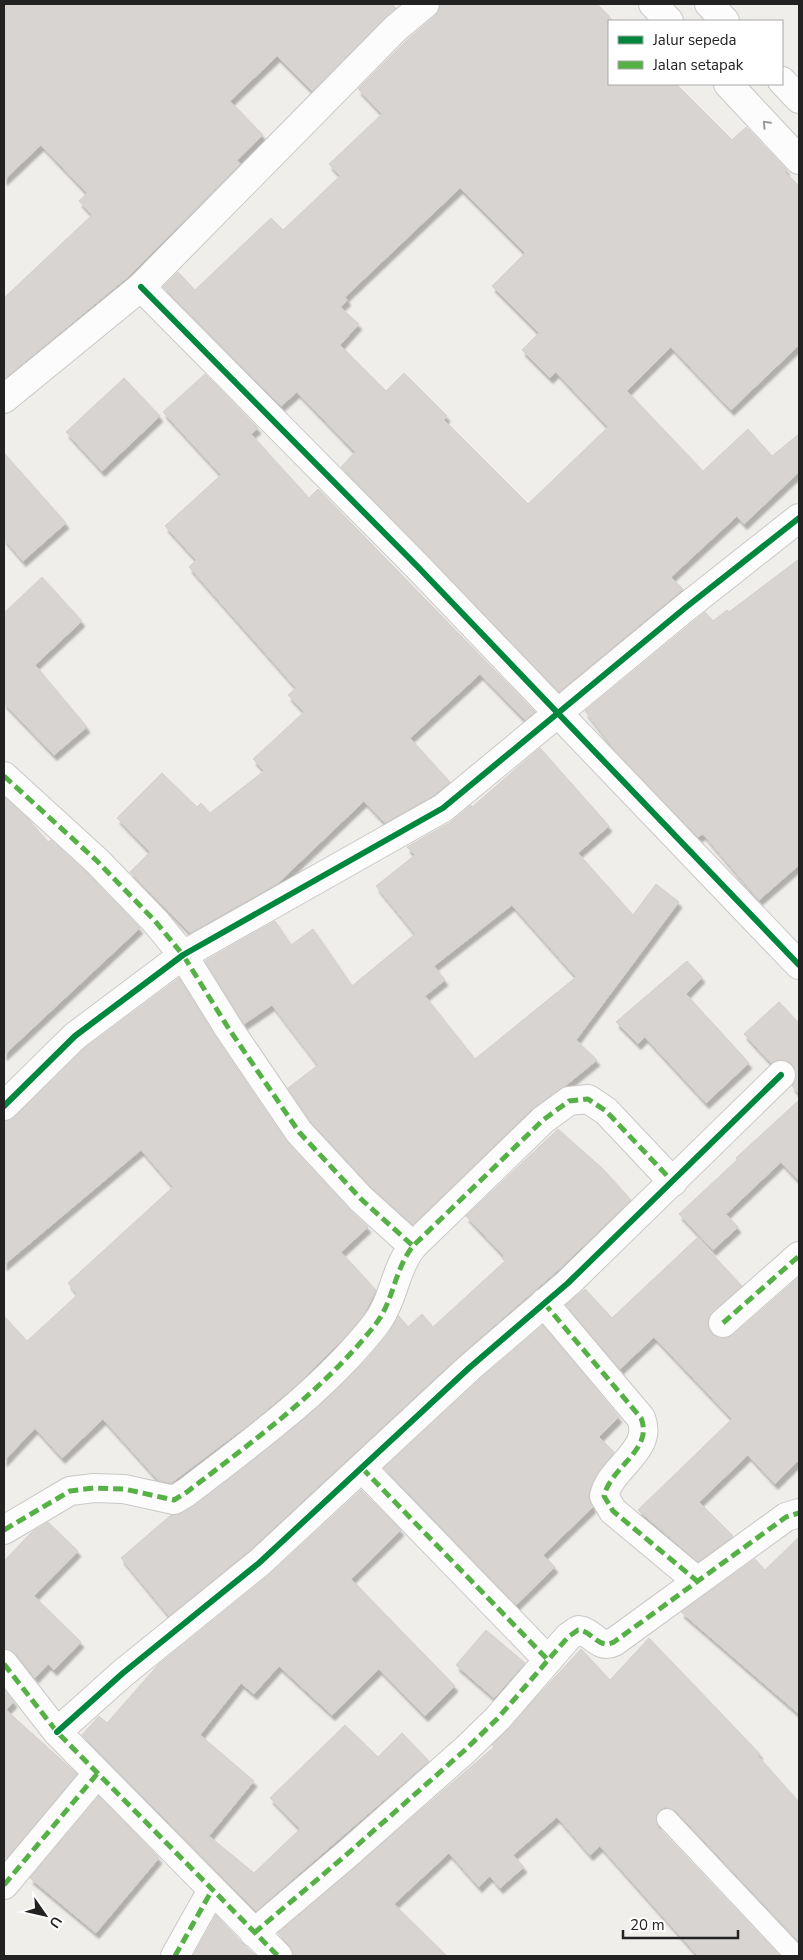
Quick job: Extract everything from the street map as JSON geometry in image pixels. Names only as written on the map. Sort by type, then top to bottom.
[{"type":"street","points":[[4,399],[141,287],[396,28],[425,4]]},
{"type":"street","points":[[653,4],[668,20]]},
{"type":"street","points":[[709,4],[724,20]]},
{"type":"street","points":[[783,82],[799,99]]},
{"type":"street","points":[[729,85],[799,160]]},
{"type":"street","points":[[141,287],[417,566],[556,714],[674,832],[799,965]]},
{"type":"street","points":[[4,1106],[74,1036],[183,955],[443,808],[685,608],[799,518]]},
{"type":"street","points":[[4,776],[97,861],[155,922],[183,955],[229,1029],[299,1132],[361,1198],[413,1246]]},
{"type":"street","points":[[56,1732],[123,1673],[259,1563],[469,1368],[544,1303],[673,1182],[781,1075]]},
{"type":"street","points":[[4,1530],[70,1491],[94,1488],[124,1489],[174,1500],[187,1492],[287,1414],[352,1353],[377,1322],[391,1298],[404,1258],[413,1246],[543,1120],[569,1101],[588,1099],[606,1110],[673,1182]]},
{"type":"street","points":[[723,1323],[799,1256]]},
{"type":"street","points":[[544,1303],[641,1418],[645,1427],[645,1435],[637,1450],[606,1487],[604,1496],[613,1511],[697,1580]]},
{"type":"street","points":[[362,1468],[548,1660]]},
{"type":"street","points":[[254,1933],[465,1750],[498,1718],[548,1660],[578,1630],[587,1633],[601,1644],[607,1645],[614,1642],[786,1517],[799,1513]]},
{"type":"street","points":[[4,1664],[56,1732],[278,1956]]},
{"type":"street","points":[[4,1886],[97,1774]]},
{"type":"street","points":[[175,1956],[212,1890]]},
{"type":"lane","points":[[667,1819],[796,1956]]},
{"type":"building","points":[[4,4],[392,4],[396,8],[312,91],[277,56],[230,101],[263,135],[237,160],[240,164],[130,275],[4,379],[4,298],[92,215],[79,201],[87,193],[41,145],[4,180]]},
{"type":"building","points":[[440,4],[597,4],[609,16],[608,85],[677,85],[732,140],[746,127],[787,170],[785,172],[799,186],[799,345],[731,410],[671,347],[627,391],[703,471],[748,429],[772,456],[799,434],[799,472],[744,524],[737,516],[671,577],[683,589],[559,692],[341,467],[355,452],[297,392],[281,406],[163,287],[178,272],[195,290],[271,218],[283,230],[340,176],[329,164],[382,114],[358,89],[407,40],[435,16]],"holes":[[[460,188],[525,253],[492,286],[539,333],[522,350],[550,378],[556,372],[608,427],[528,504],[444,420],[447,416],[404,373],[386,391],[340,345],[359,324],[340,307],[348,300],[345,297]]]},
{"type":"building","points":[[205,374],[258,428],[251,434],[309,498],[318,489],[535,712],[525,720],[480,674],[410,738],[450,782],[434,795],[385,823],[364,801],[278,883],[190,933],[130,872],[150,852],[117,818],[162,773],[197,807],[201,803],[210,813],[264,771],[253,759],[304,712],[288,695],[296,688],[189,567],[196,560],[165,526],[221,475],[163,412]]},
{"type":"building","points":[[124,378],[160,416],[102,471],[66,432]]},
{"type":"building","points":[[4,453],[66,523],[23,561],[4,539]]},
{"type":"building","points":[[799,559],[799,865],[759,900],[703,834],[698,837],[617,753],[585,711],[705,612],[713,621],[727,610],[729,612]]},
{"type":"building","points":[[42,577],[82,621],[35,665],[87,727],[54,755],[4,703],[4,613]]},
{"type":"building","points":[[540,748],[609,826],[578,853],[633,915],[656,884],[679,902],[576,1040],[597,1060],[532,1109],[413,1225],[372,1188],[311,1122],[288,1088],[318,1065],[272,1005],[244,1024],[205,961],[275,921],[291,945],[313,929],[352,986],[415,934],[376,886],[415,855],[407,847],[451,822],[471,805],[472,807]],"holes":[[[512,905],[576,977],[475,1059],[425,996],[445,980],[434,966]]]},
{"type":"building","points":[[4,797],[29,820],[48,842],[51,840],[86,872],[140,928],[4,1055]]},
{"type":"building","points":[[687,961],[702,977],[686,994],[749,1063],[706,1103],[645,1037],[638,1044],[616,1022]]},
{"type":"building","points":[[179,978],[216,1038],[286,1141],[368,1227],[341,1252],[376,1290],[363,1316],[300,1382],[252,1422],[171,1483],[158,1480],[103,1419],[62,1458],[35,1428],[4,1461],[4,1316],[27,1341],[77,1294],[68,1283],[173,1187],[141,1150],[4,1265],[4,1121],[15,1117],[85,1048]]},
{"type":"building","points":[[779,1002],[799,1023],[799,1094],[792,1086],[796,1079],[796,1071],[792,1064],[785,1060],[771,1063],[744,1034]]},
{"type":"building","points":[[799,1100],[799,1181],[781,1162],[726,1214],[738,1227],[713,1250],[679,1214]]},
{"type":"building","points":[[558,1129],[603,1169],[631,1200],[557,1271],[458,1357],[249,1551],[169,1616],[121,1558],[171,1515],[182,1513],[197,1504],[320,1405],[367,1359],[388,1334],[399,1316],[408,1327],[422,1314],[433,1327],[505,1261],[502,1258],[504,1256],[466,1216]]},
{"type":"building","points":[[697,1238],[742,1286],[708,1318],[708,1327],[712,1334],[718,1338],[726,1338],[733,1335],[799,1277],[799,1460],[775,1484],[748,1455],[699,1502],[733,1536],[698,1562],[638,1510],[732,1419],[654,1337],[620,1369],[566,1305],[585,1289],[612,1318]]},
{"type":"building","points":[[543,1325],[619,1417],[599,1437],[614,1452],[594,1480],[588,1497],[593,1507],[543,1555],[555,1567],[516,1605],[384,1468],[479,1380]]},
{"type":"building","points":[[361,1490],[401,1530],[351,1579],[455,1686],[425,1716],[379,1669],[332,1715],[279,1666],[254,1694],[241,1683],[200,1735],[254,1781],[209,1836],[254,1873],[300,1829],[270,1798],[345,1725],[378,1757],[402,1733],[429,1761],[256,1911],[82,1735],[99,1716],[107,1723],[158,1665],[269,1575]]},
{"type":"building","points":[[48,1522],[78,1551],[34,1596],[81,1642],[54,1670],[48,1664],[35,1678],[16,1654],[4,1649],[4,1561],[32,1532]]},
{"type":"building","points":[[799,1537],[799,1714],[681,1612],[755,1559],[765,1570]]},
{"type":"building","points":[[486,1630],[525,1663],[494,1698],[456,1665]]},
{"type":"building","points":[[649,1638],[760,1754],[758,1756],[799,1802],[799,1942],[676,1811],[665,1807],[656,1815],[658,1827],[780,1956],[698,1956],[600,1846],[590,1855],[557,1817],[513,1855],[524,1867],[500,1888],[490,1876],[479,1887],[449,1853],[394,1904],[447,1956],[293,1956],[289,1945],[278,1933],[494,1747],[492,1745],[581,1649],[610,1680]]},
{"type":"building","points":[[4,1689],[14,1702],[6,1710],[77,1774],[7,1858],[4,1855]]},
{"type":"building","points":[[99,1796],[159,1858],[96,1933],[30,1878]]},
{"type":"building","points":[[216,1915],[242,1943],[256,1956],[193,1956]]},
{"type":"marked path","points":[[4,776],[97,861],[155,921],[183,955],[229,1029],[299,1132],[361,1199],[413,1246]]},
{"type":"marked path","points":[[4,1530],[70,1491],[94,1488],[124,1489],[174,1500],[187,1492],[286,1414],[333,1372],[355,1349],[381,1316],[402,1265],[413,1246],[543,1120],[569,1101],[588,1099],[606,1111],[673,1182]]},
{"type":"marked path","points":[[723,1323],[799,1256]]},
{"type":"marked path","points":[[544,1303],[641,1418],[642,1439],[637,1449],[608,1485],[604,1496],[613,1511],[697,1581]]},
{"type":"marked path","points":[[362,1468],[548,1660]]},
{"type":"marked path","points":[[254,1933],[465,1750],[498,1718],[568,1637],[578,1630],[588,1633],[604,1644],[614,1642],[786,1517],[799,1513]]},
{"type":"marked path","points":[[4,1664],[57,1732],[278,1956]]},
{"type":"marked path","points":[[4,1885],[97,1774]]},
{"type":"marked path","points":[[175,1956],[212,1890]]},
{"type":"cycle path","points":[[141,287],[417,566],[799,965]]},
{"type":"cycle path","points":[[4,1106],[75,1036],[183,955],[443,808],[685,608],[799,518]]},
{"type":"cycle path","points":[[57,1732],[123,1673],[259,1563],[469,1368],[568,1283],[781,1075]]}]
